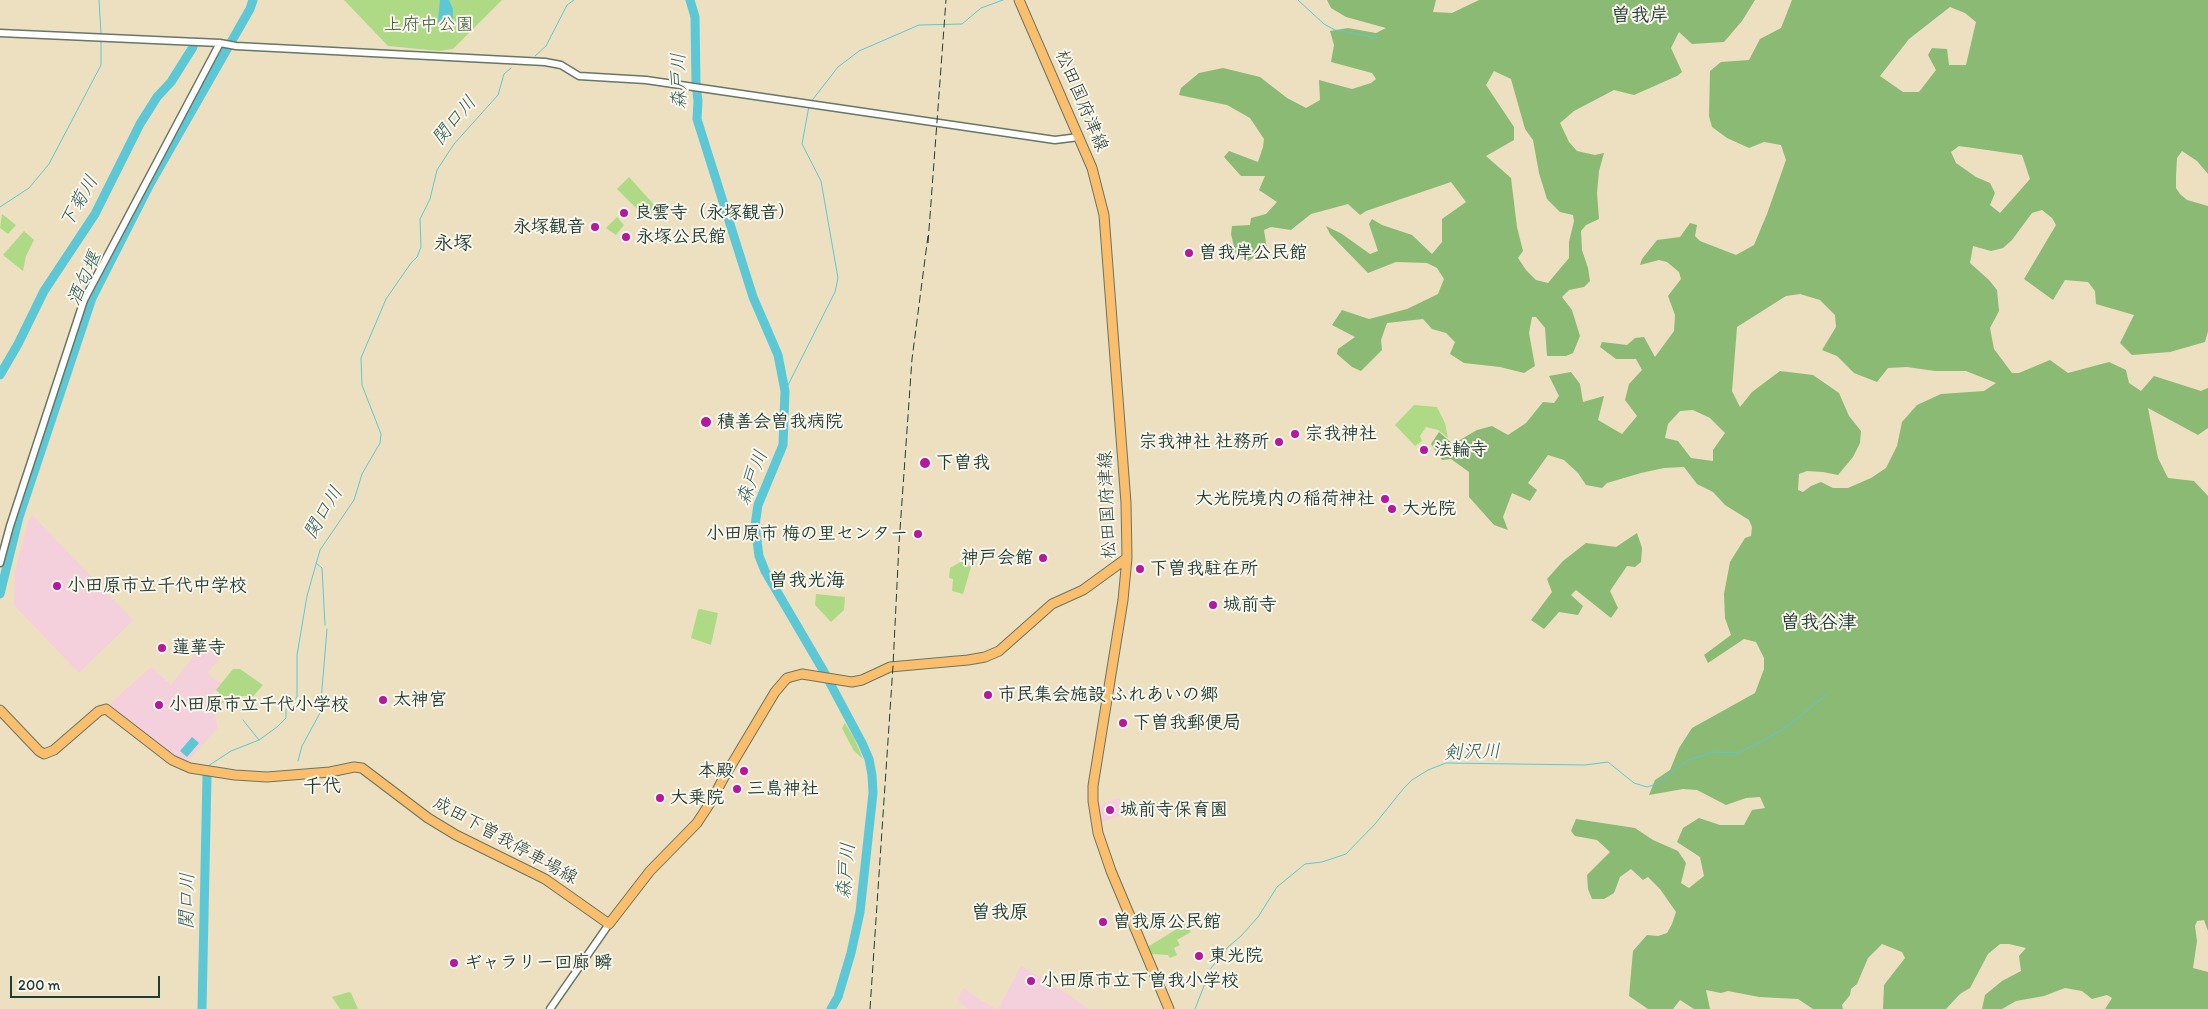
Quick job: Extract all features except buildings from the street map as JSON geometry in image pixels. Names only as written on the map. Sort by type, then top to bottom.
[{"type":"main road","name":"松田国府津線","points":[[1019,0],[1079,137],[1098,186],[1104,215],[1125,484],[1127,558],[1122,609],[1092,786],[1094,815],[1111,872],[1170,1009]]},
{"type":"main road","points":[[609,924],[650,871],[697,822],[712,800],[780,684],[793,675],[820,676],[852,682],[862,680],[890,667],[968,660],[992,654],[999,651],[1020,634],[1052,604],[1083,590],[1127,558]]},
{"type":"main road","name":"成田下曽我停車場線","points":[[0,710],[44,754],[54,750],[99,711],[106,709],[172,760],[190,768],[267,777],[330,772],[354,767],[362,768],[442,826],[544,879],[609,924]]},
{"type":"street","points":[[0,33],[221,43],[236,46],[545,62],[561,65],[579,76],[628,78],[1055,140],[1079,137]]},
{"type":"street","points":[[0,563],[10,526],[84,300],[221,43]]},
{"type":"street","points":[[550,1009],[609,924]]},
{"type":"shaded area","name":"小田原市立千代中学校","points":[[32,515],[133,620],[79,673],[14,605],[15,571],[28,522]]},
{"type":"shaded area","name":"小田原市立千代小学校","points":[[205,646],[219,659],[207,673],[221,684],[205,702],[214,712],[218,728],[187,762],[172,755],[149,739],[149,737],[111,706],[111,703],[151,667],[171,685],[201,647]]},
{"type":"shaded area","name":"城前寺保育園","points":[[1119,798],[1125,813],[1098,824],[1095,807]]},
{"type":"shaded area","name":"小田原市立下曽我小学校","points":[[1021,966],[1067,994],[1089,1009],[998,1009]]},
{"type":"shaded area","name":"小田原市立下曽我小学校","points":[[964,988],[996,1009],[968,1009],[957,999]]},
{"type":"green space","name":"上府中公園","points":[[344,0],[502,0],[453,49],[439,51],[388,46]]},
{"type":"green space","points":[[1327,0],[1436,0],[1433,12],[1452,13],[1479,0],[1755,0],[1742,21],[1724,42],[1692,44],[1679,32],[1671,48],[1682,72],[1677,76],[1634,95],[1614,90],[1574,111],[1560,123],[1569,142],[1577,151],[1595,155],[1604,153],[1599,171],[1597,193],[1599,219],[1586,225],[1581,231],[1582,250],[1590,281],[1584,287],[1569,290],[1562,297],[1572,310],[1580,336],[1573,353],[1566,356],[1547,356],[1545,328],[1536,317],[1532,317],[1529,333],[1535,366],[1524,373],[1500,367],[1464,363],[1450,354],[1455,342],[1446,333],[1432,329],[1423,319],[1387,323],[1381,340],[1382,350],[1361,371],[1352,367],[1337,354],[1338,349],[1355,337],[1332,325],[1342,310],[1369,319],[1407,309],[1438,294],[1444,279],[1437,268],[1427,263],[1396,262],[1368,273],[1330,234],[1326,226],[1342,234],[1370,254],[1378,251],[1369,224],[1372,219],[1382,225],[1412,235],[1432,254],[1442,242],[1442,219],[1466,202],[1451,182],[1366,211],[1360,215],[1348,204],[1311,214],[1291,230],[1271,227],[1264,230],[1267,249],[1248,261],[1236,255],[1231,234],[1232,226],[1250,225],[1251,218],[1266,214],[1277,202],[1259,190],[1265,176],[1241,176],[1224,157],[1229,151],[1258,162],[1264,139],[1250,118],[1227,105],[1179,95],[1181,88],[1199,73],[1223,68],[1260,77],[1287,98],[1306,108],[1320,100],[1319,80],[1352,89],[1371,83],[1376,79],[1372,73],[1331,62],[1334,45],[1330,31],[1348,28],[1376,33],[1386,28],[1346,17],[1331,8]],"holes":[[[1494,71],[1511,79],[1525,129],[1533,140],[1539,173],[1547,199],[1560,212],[1573,215],[1574,221],[1569,242],[1569,258],[1548,283],[1536,280],[1518,258],[1523,251],[1517,227],[1511,178],[1486,156],[1514,140],[1514,127],[1486,85]]]},
{"type":"green space","points":[[1792,0],[2208,0],[2208,174],[2197,161],[2182,151],[2177,158],[2176,176],[2176,188],[2180,194],[2187,200],[2208,206],[2208,331],[2205,342],[2170,352],[2132,355],[2120,343],[2134,315],[2096,304],[2095,291],[2088,282],[2065,280],[2053,300],[2024,279],[2056,225],[2052,218],[2042,210],[2032,213],[2012,240],[2003,248],[1991,251],[1973,246],[1970,263],[1997,290],[1999,311],[1990,328],[1994,349],[2012,373],[2019,373],[2050,360],[2068,373],[2109,362],[2126,370],[2129,383],[2141,391],[2154,376],[2201,391],[2208,388],[2208,428],[2198,435],[2148,408],[2158,458],[2168,478],[2194,481],[2208,496],[2208,931],[2204,920],[2197,921],[2195,926],[2197,941],[2193,968],[2208,972],[2208,1009],[2105,1009],[2112,998],[2107,995],[2092,999],[2082,991],[2065,988],[2044,996],[2016,1001],[2002,1009],[1982,1009],[1985,995],[2002,981],[2021,971],[2019,956],[2026,948],[2009,944],[2000,944],[1988,954],[1970,988],[1960,994],[1946,1009],[1883,1009],[1884,985],[1905,958],[1902,952],[1882,944],[1868,958],[1857,984],[1851,989],[1850,995],[1842,1005],[1843,1009],[1813,1009],[1798,999],[1759,997],[1728,991],[1721,993],[1706,990],[1710,1009],[1694,1009],[1680,1000],[1673,1009],[1648,1009],[1629,996],[1633,951],[1647,935],[1658,936],[1667,933],[1676,912],[1660,889],[1648,877],[1643,880],[1631,869],[1620,877],[1614,893],[1604,899],[1592,899],[1588,889],[1587,875],[1610,852],[1597,840],[1575,836],[1571,831],[1576,819],[1635,828],[1653,840],[1678,851],[1686,863],[1681,883],[1689,888],[1704,876],[1700,857],[1677,842],[1683,828],[1699,818],[1720,825],[1744,825],[1752,810],[1765,808],[1760,797],[1746,798],[1726,805],[1697,790],[1683,789],[1649,795],[1655,780],[1670,770],[1679,748],[1692,728],[1755,693],[1764,669],[1764,658],[1756,642],[1744,639],[1708,663],[1704,655],[1731,635],[1725,618],[1724,594],[1730,562],[1745,538],[1751,536],[1752,527],[1749,520],[1725,505],[1713,492],[1697,484],[1684,467],[1664,468],[1641,473],[1607,483],[1602,488],[1586,485],[1578,473],[1564,460],[1548,455],[1528,483],[1537,490],[1530,501],[1512,493],[1503,517],[1508,530],[1494,525],[1469,497],[1469,472],[1451,459],[1442,460],[1431,444],[1439,432],[1453,444],[1477,430],[1492,426],[1508,435],[1526,423],[1543,402],[1554,403],[1559,396],[1549,376],[1571,372],[1580,384],[1583,402],[1604,396],[1598,420],[1622,434],[1637,416],[1625,400],[1629,384],[1642,370],[1636,359],[1616,359],[1600,347],[1602,342],[1627,345],[1635,338],[1644,337],[1655,357],[1674,331],[1675,315],[1668,296],[1681,279],[1679,272],[1667,262],[1659,260],[1640,265],[1642,259],[1657,240],[1680,237],[1690,223],[1697,225],[1695,236],[1700,241],[1736,255],[1754,245],[1767,214],[1786,160],[1781,145],[1764,142],[1749,148],[1727,138],[1712,127],[1709,116],[1710,71],[1721,62],[1749,60],[1760,39],[1781,28]],"holes":[[[1950,7],[1965,13],[1976,22],[1966,65],[1949,65],[1947,49],[1932,48],[1928,55],[1936,70],[1919,92],[1903,92],[1880,76],[1909,39]],[[1959,146],[2022,155],[2030,179],[2000,213],[1990,205],[1995,193],[1990,183],[1976,177],[1956,163],[1951,152]],[[1800,294],[1820,300],[1835,315],[1836,327],[1822,350],[1837,356],[1854,373],[1877,382],[1888,368],[1907,367],[1935,371],[1966,371],[1996,383],[1984,391],[1941,394],[1917,405],[1902,422],[1897,446],[1886,468],[1871,478],[1848,488],[1833,488],[1821,482],[1803,492],[1798,490],[1799,474],[1807,471],[1838,475],[1853,457],[1860,443],[1861,431],[1849,416],[1839,393],[1813,375],[1780,371],[1752,392],[1740,407],[1732,391],[1737,327],[1786,296]],[[1693,410],[1710,418],[1725,433],[1713,450],[1713,461],[1691,458],[1678,441],[1665,438],[1668,424],[1680,411]]]},
{"type":"green space","points":[[629,177],[657,208],[647,219],[617,189]]},
{"type":"green space","points":[[2,214],[16,225],[8,234],[0,228]]},
{"type":"green space","points":[[617,217],[624,225],[616,235],[606,228]]},
{"type":"green space","points":[[24,231],[34,240],[26,256],[23,271],[3,255]]},
{"type":"green space","points":[[1414,405],[1437,407],[1445,423],[1448,438],[1438,430],[1426,427],[1420,436],[1422,441],[1415,446],[1395,425]]},
{"type":"green space","points":[[1637,533],[1642,548],[1641,562],[1635,567],[1627,566],[1610,591],[1618,608],[1611,618],[1576,590],[1571,595],[1583,606],[1578,615],[1559,612],[1544,629],[1531,620],[1552,592],[1547,579],[1563,561],[1586,543],[1616,547]]},
{"type":"green space","points":[[962,561],[971,567],[963,594],[952,591],[953,579],[949,578],[950,568]]},
{"type":"green space","points":[[816,594],[845,597],[844,610],[831,622],[815,605]]},
{"type":"green space","points":[[698,610],[718,613],[711,645],[691,638]]},
{"type":"green space","points":[[233,669],[240,669],[263,685],[251,699],[246,696],[240,696],[235,701],[230,697],[220,705],[215,700],[220,694],[216,690]]},
{"type":"green space","points":[[845,723],[863,759],[854,751],[842,728]]},
{"type":"green space","points":[[1185,924],[1191,932],[1177,940],[1180,945],[1174,948],[1177,955],[1170,958],[1168,955],[1152,954],[1149,956],[1146,948]]},
{"type":"green space","points":[[349,992],[358,1009],[340,1009],[332,997]]},
{"type":"water","points":[[440,0],[449,0],[453,9],[453,18],[446,25],[441,25],[438,21]]},
{"type":"water","points":[[192,737],[199,743],[187,757],[180,751]]},
{"type":"waterway","points":[[99,0],[101,34]]},
{"type":"waterway","name":"酒匂堰","points":[[0,594],[19,517],[92,298],[150,184],[250,9],[253,0]]},
{"type":"waterway","name":"関口川","points":[[535,56],[546,46],[567,5],[574,0]]},
{"type":"waterway","name":"森戸川","points":[[690,0],[695,17],[697,119],[753,297],[778,355],[785,391],[783,445],[758,505],[755,525],[759,556],[765,571],[823,670],[862,743],[869,759],[872,775],[873,793],[860,912],[851,953],[838,997],[831,1009]]},
{"type":"waterway","points":[[810,103],[838,67],[859,51],[919,25],[962,24],[981,8],[1003,0]]},
{"type":"waterway","points":[[1298,0],[1324,24],[1335,30],[1378,38]]},
{"type":"waterway","points":[[0,207],[29,188],[49,164],[101,65],[101,41]]},
{"type":"waterway","name":"下菊川","points":[[0,375],[18,344],[44,291],[95,214],[140,124],[157,97],[171,82],[193,47]]},
{"type":"waterway","name":"関口川","points":[[208,766],[231,751],[259,740],[277,727],[286,718],[286,710],[297,697],[297,655],[307,596],[320,550],[354,500],[362,474],[380,443],[381,434],[362,385],[361,358],[386,299],[417,257],[421,247],[420,219],[430,199],[437,170],[454,144],[498,95],[504,74],[511,68]]},
{"type":"waterway","points":[[785,391],[835,292],[838,278],[821,181],[802,144],[809,106]]},
{"type":"waterway","points":[[316,563],[322,568],[325,625]]},
{"type":"waterway","points":[[298,761],[302,746],[320,713],[327,629]]},
{"type":"waterway","name":"剣沢川","points":[[1195,1009],[1211,968],[1228,947],[1258,917],[1277,887],[1305,864],[1322,862],[1346,854],[1375,824],[1403,789],[1412,780],[1428,770],[1446,763],[1585,765],[1608,762],[1634,783],[1647,787],[1657,784],[1688,760],[1714,752],[1738,753],[1759,743],[1785,728],[1827,694]]},
{"type":"waterway","points":[[243,720],[259,740]]},
{"type":"waterway","name":"関口川","points":[[202,1009],[207,776]]},
{"type":"railway","points":[[928,243],[946,0]]},
{"type":"railway","points":[[870,1009],[912,359],[928,236]]},
{"type":"place","name":"良雲寺（永塚観音）","points":[[624,213]]},
{"type":"place","name":"永塚観音","points":[[595,227]]},
{"type":"place","name":"永塚公民館","points":[[626,237]]},
{"type":"place","name":"曽我岸公民館","points":[[1189,253]]},
{"type":"place","name":"積善会曽我病院","points":[[706,422]]},
{"type":"place","name":"宗我神社","points":[[1295,434]]},
{"type":"place","name":"宗我神社 社務所","points":[[1279,442]]},
{"type":"place","name":"法輪寺","points":[[1424,450]]},
{"type":"place","name":"下曽我","points":[[925,463]]},
{"type":"place","name":"大光院境内の稲荷神社","points":[[1385,499]]},
{"type":"place","name":"大光院","points":[[1392,509]]},
{"type":"place","name":"小田原市 梅の里センター","points":[[918,534]]},
{"type":"place","name":"神戸会館","points":[[1043,558]]},
{"type":"place","name":"下曽我駐在所","points":[[1140,569]]},
{"type":"place","name":"小田原市立千代中学校","points":[[57,586]]},
{"type":"place","name":"城前寺","points":[[1213,605]]},
{"type":"place","name":"蓮華寺","points":[[162,648]]},
{"type":"place","name":"市民集会施設 ふれあいの郷","points":[[988,695]]},
{"type":"place","name":"太神宮","points":[[383,700]]},
{"type":"place","name":"小田原市立千代小学校","points":[[159,705]]},
{"type":"place","name":"下曽我郵便局","points":[[1123,723]]},
{"type":"place","name":"本殿","points":[[744,771]]},
{"type":"place","name":"三島神社","points":[[737,789]]},
{"type":"place","name":"大乗院","points":[[660,798]]},
{"type":"place","name":"城前寺保育園","points":[[1110,810]]},
{"type":"place","name":"曽我原公民館","points":[[1103,922]]},
{"type":"place","name":"東光院","points":[[1199,956]]},
{"type":"place","name":"ギャラリー回廊 瞬","points":[[454,963]]},
{"type":"place","name":"小田原市立下曽我小学校","points":[[1031,981]]},
{"type":"district","name":"曽我岸","points":[[1640,16]]},
{"type":"district","name":"永塚","points":[[453,244]]},
{"type":"district","name":"曽我光海","points":[[807,581]]},
{"type":"district","name":"曽我谷津","points":[[1819,623]]},
{"type":"district","name":"千代","points":[[322,787]]},
{"type":"district","name":"曽我原","points":[[1000,913]]}]
